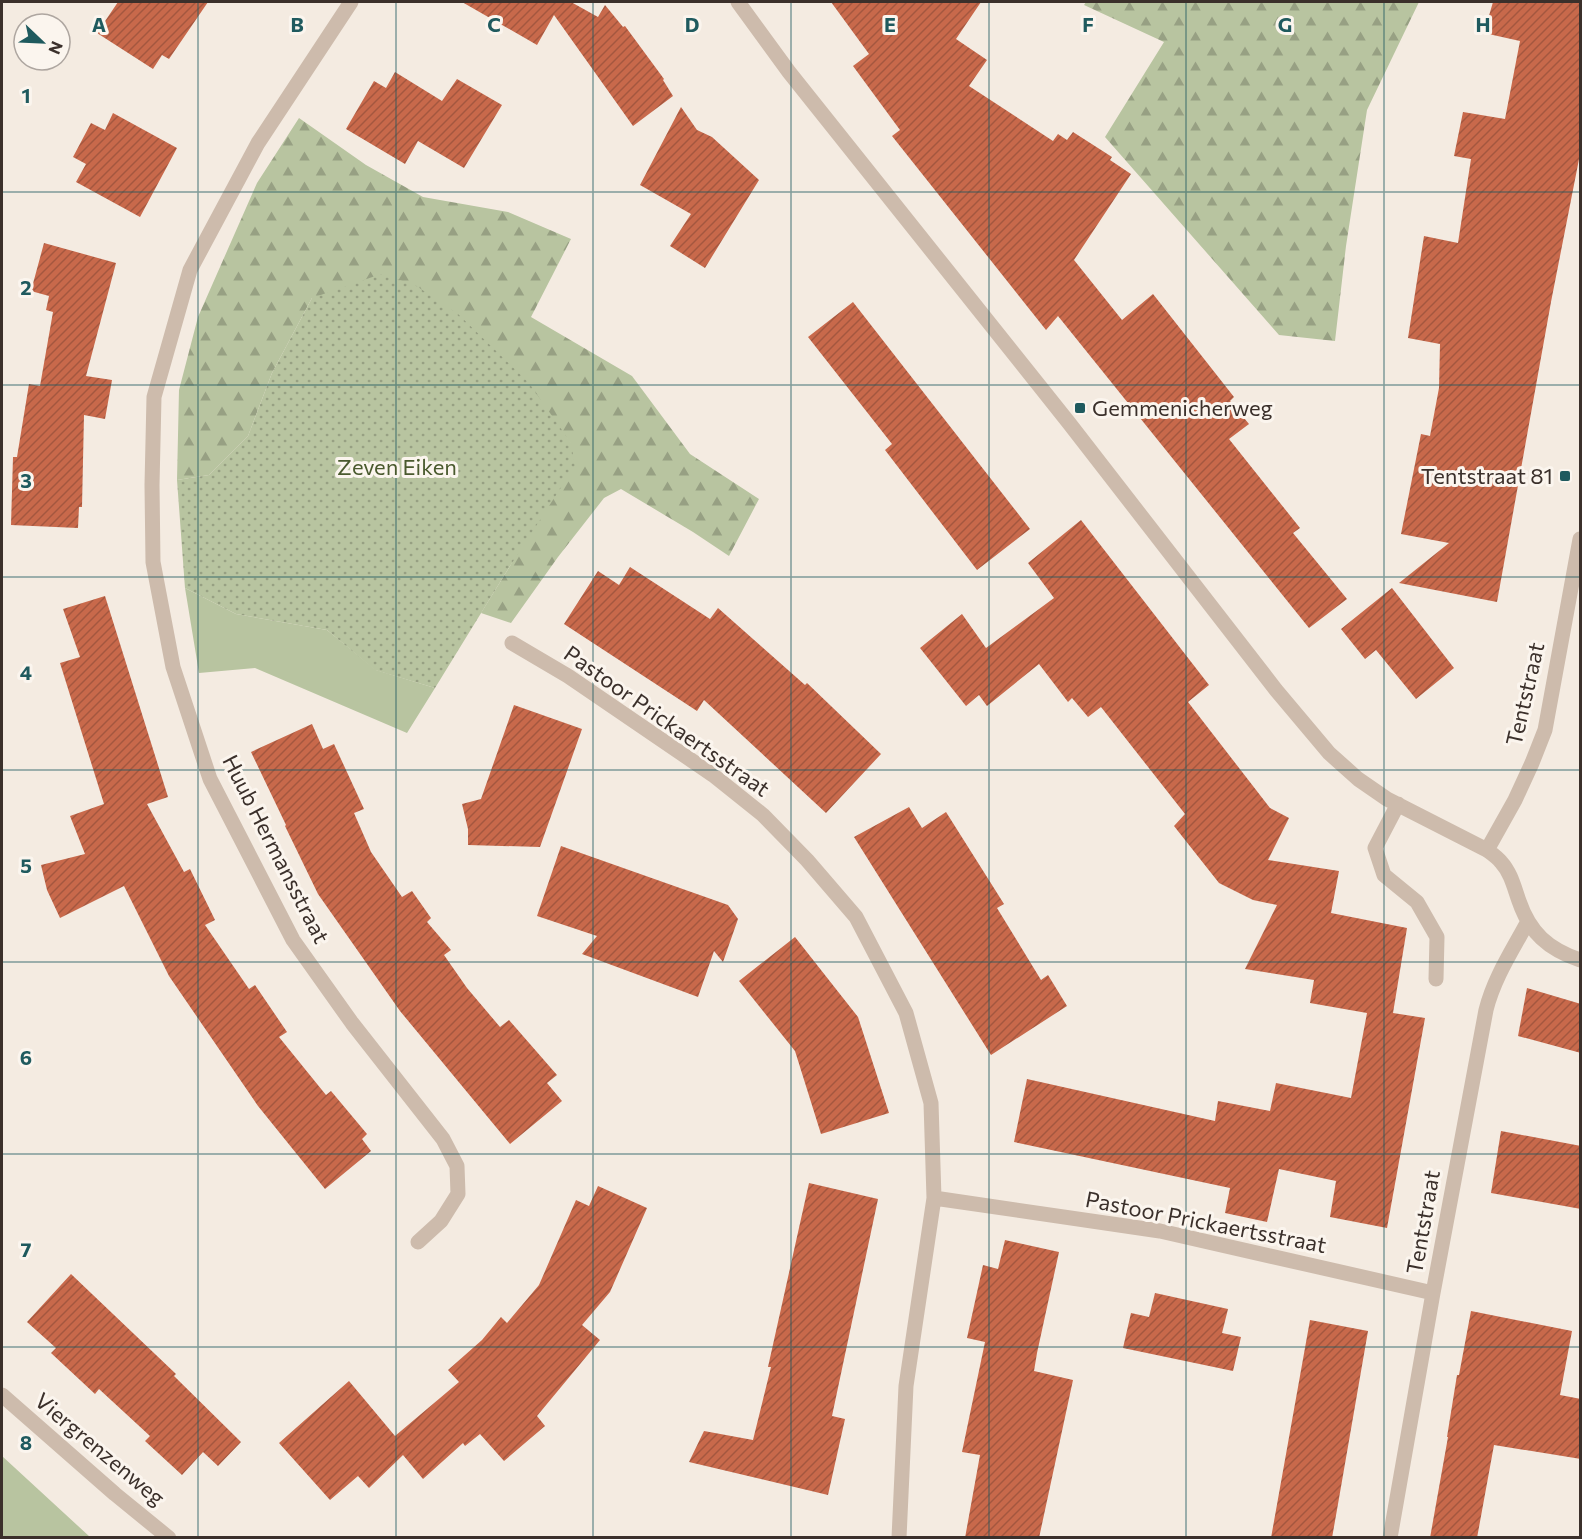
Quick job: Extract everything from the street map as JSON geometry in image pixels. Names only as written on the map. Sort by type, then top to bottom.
[{"type":"street","name":"Huub Hermansstraat","points":[[351,2],[258,144],[190,270],[154,397],[153,562],[173,667],[210,779],[293,940],[352,1023],[443,1139],[457,1166],[458,1194],[441,1221],[418,1242]]},
{"type":"street","points":[[738,2],[789,72],[1329,753],[1358,779],[1387,799],[1486,849],[1501,861],[1511,879],[1527,923],[1534,933],[1564,955],[1581,960]]},
{"type":"street","name":"Tentstraat","points":[[1486,849],[1515,800],[1545,730],[1581,539]]},
{"type":"street","name":"Pastoor Prickaertsstraat","points":[[512,644],[568,676],[713,775],[763,815],[807,860],[856,916],[906,1013],[931,1103],[934,1198],[906,1386],[899,1538]]},
{"type":"street","points":[[1398,804],[1376,849],[1384,875],[1417,902],[1437,937],[1436,979]]},
{"type":"street","name":"Tentstraat","points":[[1390,1538],[1486,1010],[1497,978],[1527,923]]},
{"type":"street","name":"Pastoor Prickaertsstraat","points":[[934,1198],[1160,1231],[1433,1293]]},
{"type":"street","name":"Viergrenzenweg","points":[[2,1395],[169,1538]]},
{"type":"green space","points":[[1086,2],[1419,2],[1367,110],[1346,246],[1335,341],[1279,335],[1105,137],[1164,42],[1084,5]]},
{"type":"green space","points":[[299,118],[366,165],[423,197],[508,212],[571,239],[531,317],[632,376],[690,454],[759,499],[729,556],[621,489],[604,498],[511,623],[481,613],[510,566],[571,444],[556,423],[312,298],[272,373],[248,436],[209,475],[177,480],[179,390],[198,317],[257,183]]},
{"type":"green space","name":"Zeven Eiken","points":[[381,274],[415,285],[458,314],[529,383],[571,443],[575,466],[435,688],[375,670],[327,630],[236,614],[185,588],[177,480],[209,475],[248,436],[272,373],[312,298]]},
{"type":"green space","points":[[185,588],[236,614],[327,630],[376,670],[435,688],[407,733],[255,668],[199,673]]},
{"type":"green space","points":[[2,1456],[90,1537],[2,1537]]},
{"type":"building","points":[[118,2],[208,2],[169,59],[162,55],[153,69],[97,33]]},
{"type":"building","points":[[462,2],[571,2],[598,17],[605,5],[623,27],[625,26],[664,79],[673,96],[633,126],[554,15],[537,45]]},
{"type":"building","points":[[831,2],[981,2],[956,39],[987,60],[969,86],[1053,141],[1058,134],[1067,140],[1073,132],[1112,157],[1110,160],[1131,174],[1074,260],[1122,320],[1153,294],[1234,397],[1230,401],[1249,424],[1229,439],[1300,528],[1293,533],[1347,599],[1309,628],[1058,316],[1046,330],[892,136],[900,130],[853,66],[869,54]]},
{"type":"building","points":[[1493,2],[1581,2],[1581,149],[1497,602],[1399,583],[1449,543],[1401,534],[1421,434],[1430,436],[1439,388],[1440,344],[1408,338],[1424,236],[1458,243],[1471,159],[1454,156],[1463,112],[1505,119],[1520,41],[1484,33]]},
{"type":"building","points":[[395,72],[442,101],[457,79],[502,105],[464,168],[418,141],[405,164],[346,129],[374,81],[386,88]]},
{"type":"building","points":[[681,107],[697,130],[712,137],[759,180],[705,268],[670,246],[691,214],[640,185]]},
{"type":"building","points":[[113,113],[177,148],[140,217],[76,182],[86,164],[73,157],[91,123],[105,130]]},
{"type":"building","points":[[44,243],[116,263],[86,376],[112,380],[105,419],[84,415],[82,507],[79,507],[78,528],[11,525],[13,457],[17,457],[29,384],[40,386],[53,312],[46,310],[49,296],[31,291]]},
{"type":"building","points":[[853,302],[1030,529],[977,570],[885,450],[892,444],[808,337]]},
{"type":"building","points":[[1081,520],[1209,685],[1188,702],[1270,808],[1289,818],[1268,860],[1339,871],[1331,913],[1407,928],[1393,1013],[1425,1018],[1387,1228],[1330,1217],[1336,1181],[1279,1169],[1267,1222],[1225,1213],[1230,1188],[1014,1142],[1027,1079],[1215,1121],[1218,1101],[1270,1111],[1276,1083],[1351,1098],[1367,1013],[1310,1003],[1314,980],[1245,969],[1277,905],[1253,900],[1219,883],[1174,826],[1185,814],[1101,707],[1088,717],[1072,698],[1068,702],[1039,664],[987,706],[979,695],[966,706],[920,648],[962,614],[986,648],[1054,598],[1028,563]]},
{"type":"building","points":[[630,567],[710,619],[718,608],[805,685],[807,683],[881,754],[826,813],[704,700],[697,711],[564,624],[598,571],[619,585]]},
{"type":"building","points":[[1392,588],[1454,668],[1416,699],[1376,650],[1365,659],[1341,629]]},
{"type":"building","points":[[105,596],[168,797],[147,804],[184,872],[190,869],[215,920],[205,925],[249,989],[255,985],[287,1032],[279,1037],[326,1095],[331,1091],[367,1134],[362,1139],[371,1151],[325,1189],[258,1106],[169,976],[124,886],[60,918],[47,890],[41,865],[85,854],[70,816],[104,804],[60,663],[80,657],[63,609]]},
{"type":"building","points":[[514,705],[582,729],[540,847],[468,845],[468,829],[462,804],[481,799]]},
{"type":"building","points":[[312,724],[323,749],[334,744],[364,809],[354,813],[371,852],[402,897],[412,891],[431,918],[427,922],[451,950],[444,955],[467,988],[500,1027],[509,1020],[557,1075],[547,1083],[562,1101],[510,1144],[400,1011],[318,894],[285,826],[251,752]]},
{"type":"building","points":[[909,807],[922,828],[946,812],[1004,904],[997,908],[1041,980],[1048,975],[1067,1006],[991,1055],[854,837]]},
{"type":"building","points":[[561,846],[728,905],[738,919],[723,962],[714,951],[698,997],[582,954],[597,936],[537,916]]},
{"type":"building","points":[[795,937],[858,1017],[889,1113],[821,1134],[795,1051],[739,981]]},
{"type":"building","points":[[1527,988],[1581,1004],[1581,1053],[1518,1036]]},
{"type":"building","points":[[1501,1131],[1581,1146],[1581,1209],[1491,1193]]},
{"type":"building","points":[[809,1183],[878,1199],[832,1416],[845,1419],[828,1495],[689,1462],[704,1431],[753,1440],[771,1367],[768,1367]]},
{"type":"building","points":[[598,1186],[647,1208],[610,1292],[582,1325],[600,1340],[537,1416],[545,1426],[504,1461],[480,1434],[465,1446],[463,1443],[423,1479],[403,1455],[369,1488],[358,1476],[330,1500],[279,1443],[349,1381],[395,1436],[459,1382],[448,1370],[482,1340],[501,1317],[507,1323],[539,1285],[576,1200],[589,1206]]},
{"type":"building","points":[[1005,1240],[1059,1252],[1034,1371],[1073,1380],[1039,1538],[965,1538],[980,1455],[962,1452],[985,1342],[967,1338],[983,1265],[998,1269]]},
{"type":"building","points":[[71,1274],[176,1374],[174,1376],[241,1442],[218,1466],[203,1452],[182,1475],[145,1441],[150,1436],[99,1389],[95,1394],[51,1353],[56,1348],[27,1322]]},
{"type":"building","points":[[1155,1293],[1228,1309],[1222,1333],[1241,1337],[1233,1371],[1123,1348],[1131,1313],[1149,1317]]},
{"type":"building","points":[[1471,1311],[1572,1331],[1560,1395],[1581,1399],[1581,1459],[1494,1445],[1477,1538],[1430,1538],[1457,1375],[1459,1375]]},
{"type":"building","points":[[1310,1320],[1368,1331],[1332,1538],[1271,1538]]},
{"type":"place","name":"Gemmenicherweg","points":[[1080,408]]},
{"type":"place","name":"Tentstraat 81","points":[[1565,476]]}]
